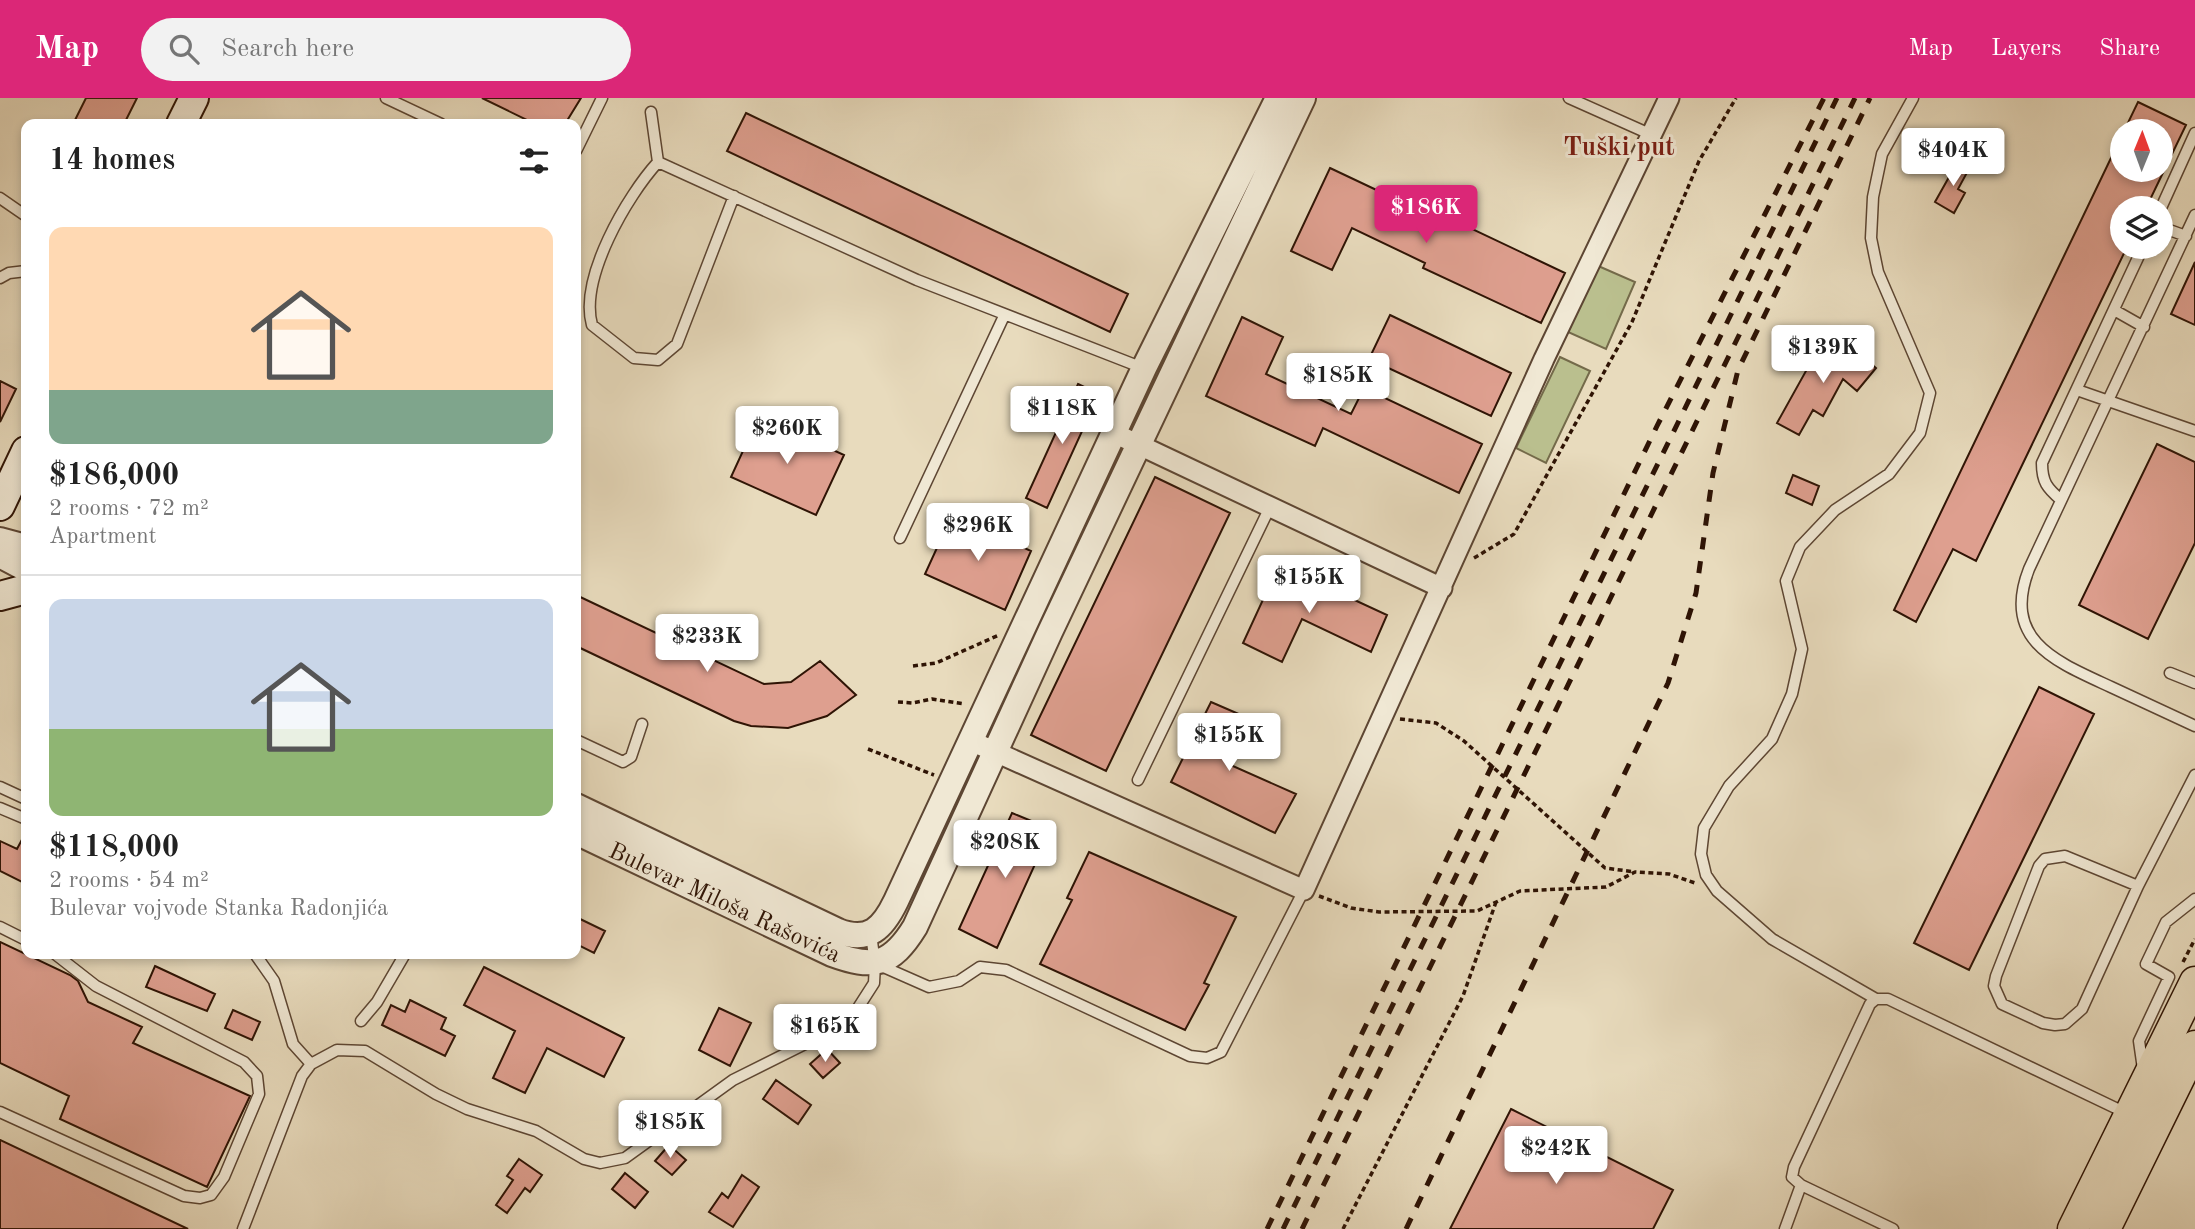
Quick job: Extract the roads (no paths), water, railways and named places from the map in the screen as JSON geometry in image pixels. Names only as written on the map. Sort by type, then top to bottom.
[{"type":"main road","points":[[184,119],[194,98]]},
{"type":"main road","points":[[0,506],[21,462]]},
{"type":"main road","points":[[0,596],[21,591]]},
{"type":"main road","points":[[2073,1229],[2147,1080],[2185,983]]},
{"type":"main road","points":[[2105,1229],[2195,1046]]},
{"type":"street","points":[[871,934],[886,920],[1144,368],[1278,98]]},
{"type":"street","points":[[875,964],[897,953],[915,928],[995,750],[1303,98]]},
{"type":"street","points":[[971,741],[1304,890],[1544,359],[1669,98]]},
{"type":"street","points":[[1115,434],[1441,589]]},
{"type":"street","points":[[0,540],[21,546]]},
{"type":"street","points":[[0,555],[21,566]]},
{"type":"street","name":"Bulevar Miloša Rašovića","points":[[581,808],[838,931],[851,936],[871,934]]},
{"type":"street","name":"Bulevar Miloša Rašovića","points":[[581,834],[832,954],[859,963],[875,964]]},
{"type":"lane","points":[[386,98],[430,119]]},
{"type":"lane","points":[[581,141],[602,98]]},
{"type":"lane","points":[[1569,98],[1652,135]]},
{"type":"lane","points":[[1913,98],[1882,154],[1873,197],[1871,238],[1878,272],[1930,393],[1920,433],[1889,474],[1835,510],[1800,547],[1786,581],[1802,649],[1794,683],[1772,739],[1729,786],[1704,828],[1701,854],[1706,874],[1717,891],[1772,939],[1876,999],[1888,999],[2129,1115]]},
{"type":"lane","points":[[651,111],[659,162],[639,187],[599,261],[589,300],[592,325],[634,358],[659,360],[677,344],[734,196]]},
{"type":"lane","points":[[2166,196],[2195,132]]},
{"type":"lane","points":[[659,162],[1004,316],[1144,368]]},
{"type":"lane","points":[[0,198],[21,213]]},
{"type":"lane","points":[[2195,215],[2110,402],[2023,583],[2022,612],[2028,633],[2048,656],[2195,726]]},
{"type":"lane","points":[[2173,231],[2186,236]]},
{"type":"lane","points":[[2062,500],[2047,488],[2042,478],[2042,463],[2137,259]]},
{"type":"lane","points":[[0,278],[9,273],[21,272]]},
{"type":"lane","points":[[2114,310],[2144,327]]},
{"type":"lane","points":[[900,538],[1004,316]]},
{"type":"lane","points":[[2077,390],[2195,431]]},
{"type":"lane","points":[[1138,780],[1269,509]]},
{"type":"lane","points":[[2170,673],[2195,684]]},
{"type":"lane","points":[[581,742],[623,762],[631,757],[642,724]]},
{"type":"lane","points":[[2138,886],[2065,856],[2045,859],[2039,866],[1996,976],[1996,995],[2002,1004],[2043,1023],[2065,1024],[2082,1009],[2138,886],[2195,775]]},
{"type":"lane","points":[[0,787],[21,797]]},
{"type":"lane","points":[[0,807],[21,817]]},
{"type":"lane","points":[[875,964],[929,987],[959,981],[980,967],[1006,970],[1190,1056],[1207,1058],[1221,1052],[1304,890]]},
{"type":"lane","points":[[2185,983],[2146,964],[2166,922],[2195,899]]},
{"type":"lane","points":[[0,927],[21,938]]},
{"type":"lane","points":[[243,1229],[302,1076],[311,1064],[337,1050],[365,1051],[436,1094],[467,1109],[536,1131],[584,1159],[613,1162],[625,1158],[733,1080],[849,1022],[874,983],[875,964],[871,934]]},
{"type":"lane","points":[[0,1112],[184,1196],[200,1198],[218,1188],[259,1094],[257,1076],[243,1062],[96,986],[61,959]]},
{"type":"lane","points":[[259,959],[274,981],[293,1044],[311,1064]]},
{"type":"lane","points":[[361,1021],[373,1008],[402,959]]},
{"type":"lane","points":[[1876,999],[1870,1004],[1794,1167],[1793,1177],[1801,1185],[1893,1229]]},
{"type":"lane","points":[[1785,1229],[1801,1185]]},
{"type":"railway","points":[[1267,1229],[1657,426],[1824,98]]},
{"type":"railway","points":[[1283,1229],[1837,98]]},
{"type":"railway","points":[[1302,1229],[1855,98]]},
{"type":"railway","points":[[1406,1229],[1668,683],[1696,593],[1713,473],[1738,370],[1870,98]]},
{"type":"district","name":"Tuški put","points":[[1619,146]]}]
